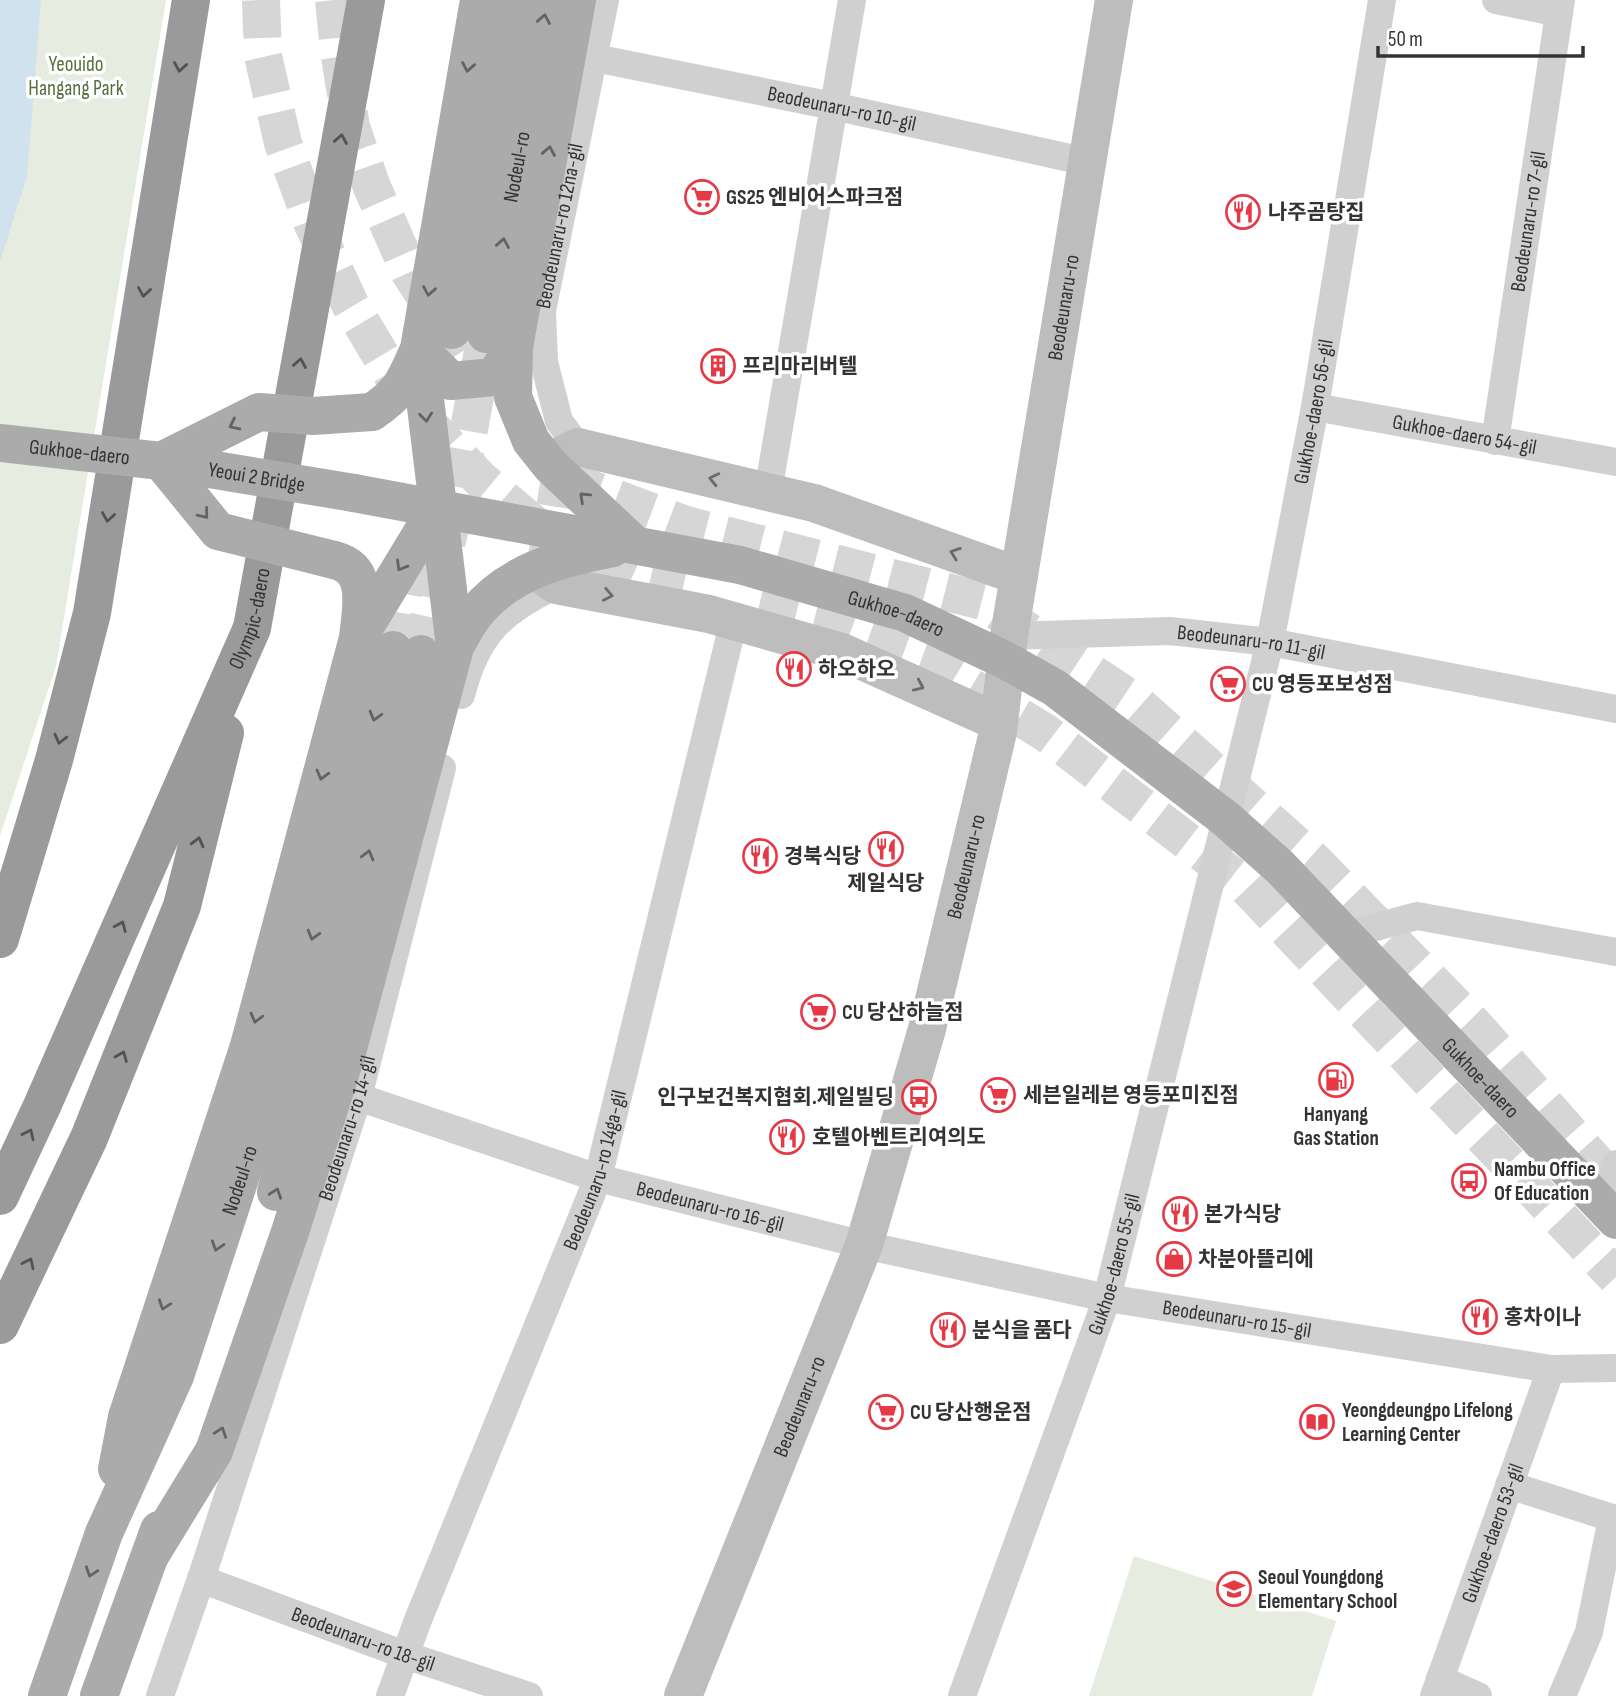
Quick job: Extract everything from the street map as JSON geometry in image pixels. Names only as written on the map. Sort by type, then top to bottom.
[{"type":"highway","points":[[0,939],[54,761],[92,613],[191,0]]},
{"type":"highway","name":"Olympic-daero","points":[[0,1196],[251,628],[366,0]]},
{"type":"highway","points":[[0,1325],[89,1138],[182,906],[251,628]]},
{"type":"main road","points":[[407,647],[361,600],[359,577],[346,563],[218,531],[161,461],[259,412],[313,416],[372,412],[392,399],[405,381],[419,349],[479,0]]},
{"type":"main road","name":"Nodeul-ro","points":[[484,337],[512,0]]},
{"type":"main road","name":"Nodeul-ro","points":[[484,337],[547,0]]},
{"type":"main road","points":[[419,349],[451,381],[494,377],[484,337],[577,0]]},
{"type":"main road","name":"Beodeunaru-ro","points":[[684,1696],[863,1245],[927,1029],[998,722],[1007,648],[1114,0]]},
{"type":"main road","points":[[484,337],[531,441],[551,466],[634,544]]},
{"type":"main road","points":[[407,647],[436,508],[419,349]]},
{"type":"main road","name":"Gukhoe-daero","points":[[0,443],[161,461]]},
{"type":"main road","points":[[571,451],[814,503],[1019,576]]},
{"type":"main road","name":"Yeoui 2 Bridge","points":[[161,461],[354,493]]},
{"type":"main road","name":"Gukhoe-daero","points":[[354,493],[740,565],[905,612],[1007,648],[1226,819],[1280,867],[1611,1214]]},
{"type":"main road","points":[[407,647],[436,508]]},
{"type":"main road","points":[[407,647],[474,615],[511,580],[564,558],[634,544]]},
{"type":"main road","points":[[550,580],[734,621],[842,652],[998,722]]},
{"type":"main road","name":"Nodeul-ro","points":[[47,1696],[104,1533],[175,1376],[264,1104],[407,647]]},
{"type":"main road","name":"Nodeul-ro","points":[[99,1696],[279,1184],[407,647]]},
{"type":"street","name":"Beodeunaru-ro 12na-gil","points":[[571,451],[559,421],[544,362],[542,311],[605,0]]},
{"type":"street","points":[[768,492],[852,0]]},
{"type":"street","name":"Gukhoe-daero 56-gil","points":[[1226,819],[1270,642],[1315,407],[1382,0]]},
{"type":"street","points":[[1496,0],[1560,6]]},
{"type":"street","name":"Beodeunaru-ro 7-gil","points":[[1495,441],[1560,6]]},
{"type":"street","name":"Beodeunaru-ro 10-gil","points":[[595,58],[833,106],[1088,162]]},
{"type":"street","name":"Gukhoe-daero 54-gil","points":[[1315,407],[1616,463]]},
{"type":"street","name":"Beodeunaru-ro 14-gil","points":[[160,1696],[201,1579],[358,1097],[468,667],[478,646],[496,623],[550,580]]},
{"type":"street","name":"Beodeunaru-ro 14ga-gil","points":[[390,1696],[598,1178],[734,621]]},
{"type":"street","name":"Beodeunaru-ro 11-gil","points":[[1007,648],[1170,631],[1270,642],[1616,709]]},
{"type":"street","name":"Gukhoe-daero 55-gil","points":[[962,1696],[1107,1298],[1226,819]]},
{"type":"street","points":[[1346,935],[1417,916],[1616,952]]},
{"type":"street","name":"Beodeunaru-ro 16-gil","points":[[358,1097],[598,1178],[863,1245]]},
{"type":"street","points":[[1611,1214],[1616,1164]]},
{"type":"street","name":"Beodeunaru-ro 15-gil","points":[[863,1245],[1107,1298],[1551,1368],[1616,1368]]},
{"type":"street","name":"Gukhoe-daero 53-gil","points":[[1437,1688],[1551,1368]]},
{"type":"street","points":[[1509,1485],[1612,1518],[1589,1632],[1562,1696]]},
{"type":"street","name":"Beodeunaru-ro 18-gil","points":[[201,1579],[405,1656],[529,1696]]},
{"type":"street","points":[[1437,1688],[1478,1696]]},
{"type":"green space","name":"Yeouido Hangang Park","points":[[0,0],[166,0],[56,666],[0,836]]},
{"type":"green space","points":[[1134,1556],[1336,1621],[1312,1696],[1089,1696]]},
{"type":"water","points":[[0,0],[41,0],[27,177],[0,261]]},
{"type":"tunnel","points":[[261,0],[263,56],[283,143],[312,222],[350,304],[411,406],[480,479],[561,547],[633,581],[682,592]]},
{"type":"tunnel","points":[[334,0],[351,127],[372,187],[410,273],[497,402]]},
{"type":"tunnel","points":[[421,654],[457,497],[486,334]]},
{"type":"tunnel","points":[[546,563],[564,454]]},
{"type":"tunnel","points":[[568,470],[588,488],[686,525],[982,601],[1134,701],[1312,859],[1474,1025],[1616,1185]]},
{"type":"tunnel","points":[[393,650],[410,552]]},
{"type":"tunnel","points":[[758,610],[837,629],[933,664],[1046,733],[1247,887],[1616,1277]]},
{"type":"place","name":"GS25 엔비어스파크점","points":[[702,197]]},
{"type":"place","name":"나주곰탕집","points":[[1243,212]]},
{"type":"place","name":"프리마리버텔","points":[[718,366]]},
{"type":"place","name":"하오하오","points":[[794,669]]},
{"type":"place","name":"CU 영등포보성점","points":[[1228,684]]},
{"type":"place","name":"제일식당","points":[[886,849]]},
{"type":"place","name":"경북식당","points":[[760,856]]},
{"type":"place","name":"CU 당산하늘점","points":[[818,1012]]},
{"type":"place","name":"Hanyang Gas Station","points":[[1336,1080]]},
{"type":"place","name":"세븐일레븐 영등포미진점","points":[[998,1095]]},
{"type":"place","name":"인구보건복지협회.제일빌딩","points":[[919,1097]]},
{"type":"place","name":"호텔아벤트리여의도","points":[[787,1137]]},
{"type":"place","name":"Nambu Office Of Education","points":[[1469,1181]]},
{"type":"place","name":"본가식당","points":[[1180,1214]]},
{"type":"place","name":"차분아뜰리에","points":[[1174,1259]]},
{"type":"place","name":"홍차이나","points":[[1480,1317]]},
{"type":"place","name":"분식을 품다","points":[[948,1330]]},
{"type":"place","name":"CU 당산행운점","points":[[886,1412]]},
{"type":"place","name":"Yeongdeungpo Lifelong Learning Center","points":[[1317,1422]]},
{"type":"place","name":"Seoul Youngdong Elementary School","points":[[1234,1589]]}]
